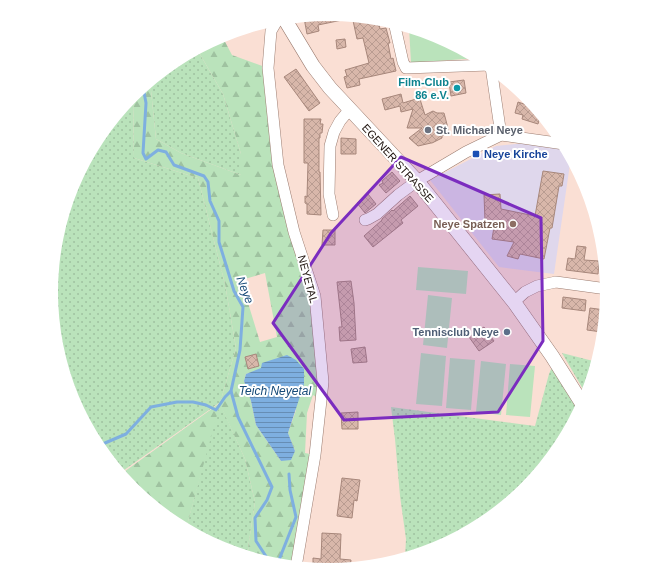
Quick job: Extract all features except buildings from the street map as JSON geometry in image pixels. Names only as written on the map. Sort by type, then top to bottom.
[{"type":"street","name":"EGENER STRASSE","points":[[288,24],[313,66],[330,88],[417,181],[514,302],[548,350],[579,399]]},
{"type":"street","name":"NEYETAL","points":[[273,27],[271,31],[268,68],[278,165],[294,232],[315,296],[323,382],[315,455],[297,561]]},
{"type":"street","points":[[396,29],[403,62],[406,68],[478,65]]},
{"type":"street","points":[[492,76],[501,135]]},
{"type":"street","points":[[333,216],[329,194],[330,146],[334,132],[340,121],[350,109]]},
{"type":"street","points":[[365,220],[368,220],[377,214],[398,195],[417,181],[466,152],[501,135],[556,143]]},
{"type":"street","points":[[514,302],[525,292],[537,286],[556,282],[600,288]]},
{"type":"highlighted area","points":[[401,157],[541,218],[543,341],[498,412],[344,420],[273,323],[331,233]]},
{"type":"shaded area","name":"Neye Spatzen","points":[[525,143],[559,149],[570,166],[554,274],[499,267],[430,180],[496,146]]},
{"type":"green space","points":[[409,33],[449,49],[468,59],[411,63]]},
{"type":"green space","points":[[225,42],[232,55],[268,68],[278,165],[315,296],[321,400],[313,395],[307,413],[305,453],[315,455],[297,561],[249,551],[248,548],[255,502],[245,459],[220,404],[188,523],[151,496],[126,471],[220,403],[236,348],[225,284],[198,178],[134,158],[133,105],[151,88],[156,139],[181,153],[241,175],[241,154],[223,94],[200,54]],"holes":[[[265,273],[277,337],[260,342],[241,280]],[[261,369],[296,410],[288,433],[295,451],[281,461],[256,425],[251,401],[244,381],[246,374]]]},
{"type":"green space","points":[[200,54],[223,94],[241,154],[241,175],[181,153],[156,139],[151,88],[179,67]]},
{"type":"green space","points":[[133,105],[134,158],[198,178],[225,284],[236,348],[220,403],[245,459],[255,502],[248,548],[249,551],[210,535],[188,523],[219,403],[125,470],[104,443],[86,412],[68,362],[61,327],[58,292],[61,257],[68,222],[86,172],[104,141]]},
{"type":"green space","points":[[418,267],[468,271],[466,294],[416,290]]},
{"type":"green space","points":[[428,295],[452,298],[447,348],[423,345]]},
{"type":"green space","points":[[421,353],[446,356],[442,406],[416,404]]},
{"type":"green space","points":[[562,353],[591,361],[583,389]]},
{"type":"green space","points":[[450,358],[475,360],[471,410],[446,408]]},
{"type":"green space","points":[[481,361],[506,364],[501,415],[476,412]]},
{"type":"green space","points":[[510,364],[535,366],[530,417],[506,415]]},
{"type":"green space","points":[[553,365],[576,406],[555,443],[533,471],[508,496],[465,527],[417,549],[405,552],[406,539],[391,407],[535,426],[549,374]]},
{"type":"water","name":"Teich Neyetal","points":[[287,355],[296,360],[304,369],[304,384],[288,433],[295,451],[291,460],[281,461],[256,425],[251,401],[244,381],[246,374],[261,368],[262,363]]},
{"type":"waterway","name":"Neye","points":[[144,94],[146,103],[143,153],[146,159],[158,150],[166,152],[174,165],[204,176],[208,182],[210,201],[219,221],[219,242],[234,291],[243,307],[240,350],[231,391],[238,417],[272,487],[267,500],[255,518],[256,541],[265,555]]},
{"type":"waterway","points":[[104,443],[126,434],[151,407],[177,402],[193,402],[206,405],[216,410],[231,391]]},
{"type":"waterway","points":[[280,558],[296,517],[290,490],[289,474]]},
{"type":"place","name":"Film-Club 86 e.V.","points":[[457,88]]},
{"type":"place","name":"St. Michael Neye","points":[[428,130]]},
{"type":"place","name":"Neye Kirche","points":[[476,154]]},
{"type":"place","name":"Neye Spatzen","points":[[513,224]]},
{"type":"place","name":"Tennisclub Neye","points":[[507,332]]}]
